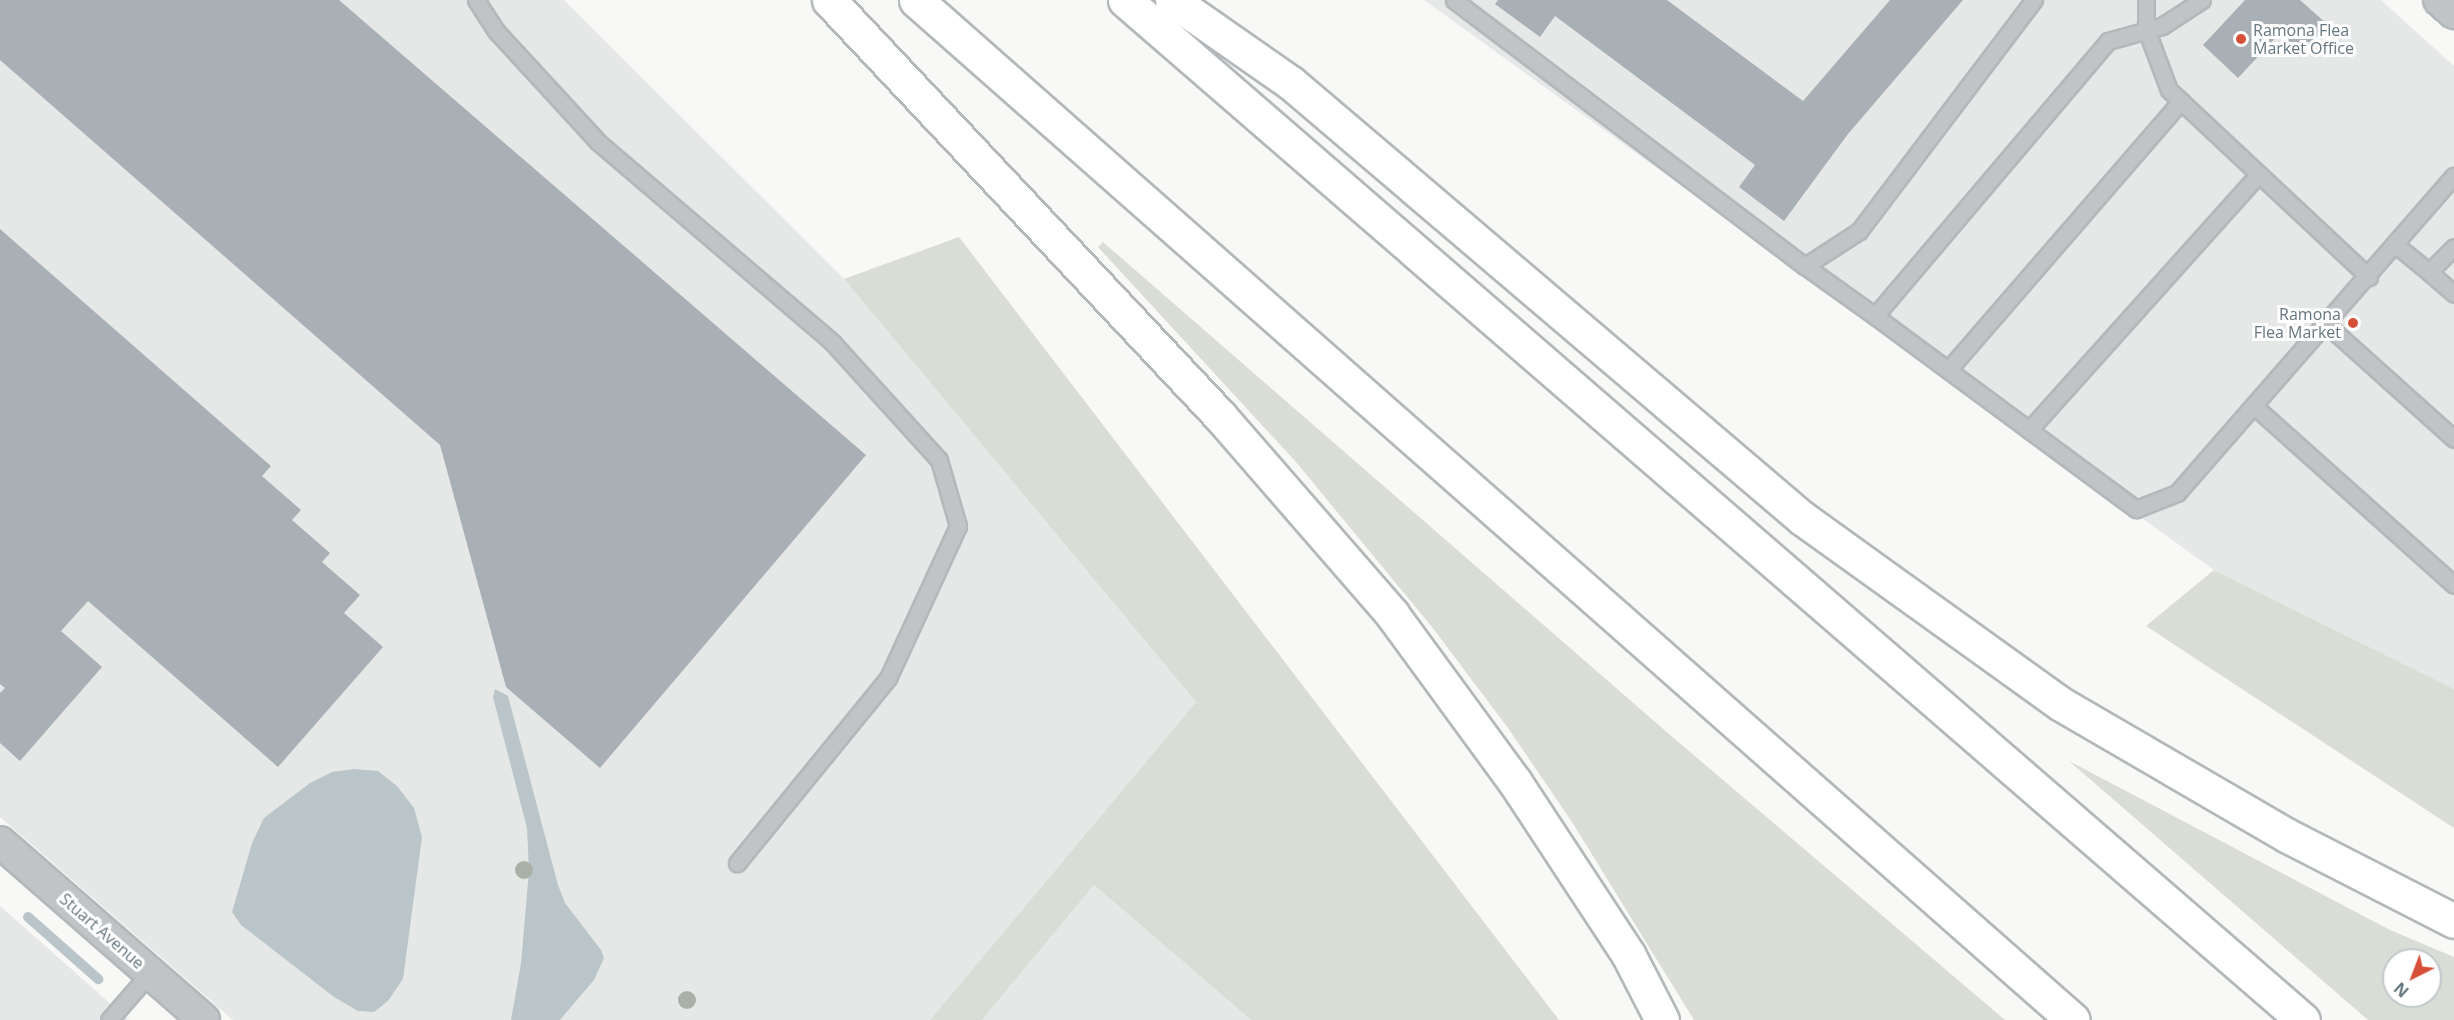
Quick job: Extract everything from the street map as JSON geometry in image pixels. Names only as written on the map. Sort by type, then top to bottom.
[{"type":"highway","points":[[829,0],[1220,416],[1392,614],[1515,782],[1628,954],[1662,1020]]},
{"type":"highway","points":[[916,0],[2073,1020]]},
{"type":"highway","points":[[1125,0],[2303,1020]]},
{"type":"highway","points":[[1172,0],[1291,83],[1821,532],[2061,704],[2288,836],[2454,921]]},
{"type":"street","points":[[2439,0],[2454,13]]},
{"type":"street","name":"Stuart Avenue","points":[[0,842],[204,1020]]},
{"type":"lane","points":[[476,0],[497,32],[598,142],[832,342],[939,460],[958,526],[888,678],[737,863]]},
{"type":"lane","points":[[1454,0],[1805,266],[2136,509],[2177,493],[2369,277],[2454,176]]},
{"type":"lane","points":[[1805,266],[1859,231],[2034,0]]},
{"type":"lane","points":[[2146,0],[2146,29],[2169,90],[2369,277]]},
{"type":"lane","points":[[1875,316],[2108,41],[2188,12],[2202,0]]},
{"type":"lane","points":[[1948,370],[2181,101]]},
{"type":"lane","points":[[2029,430],[2259,174]]},
{"type":"lane","points":[[2396,245],[2454,294]]},
{"type":"lane","points":[[2429,272],[2454,247]]},
{"type":"lane","points":[[2326,324],[2454,439]]},
{"type":"lane","points":[[2254,406],[2454,585]]},
{"type":"lane","points":[[109,1020],[150,972]]},
{"type":"shaded area","points":[[0,0],[564,0],[844,279],[1196,702],[930,1020],[233,1020],[0,817]]},
{"type":"shaded area","points":[[1424,0],[2381,0],[2454,66],[2454,689],[2214,570]]},
{"type":"shaded area","points":[[959,237],[1559,1020],[1251,1020],[1094,885],[982,1020],[930,1020],[1196,702],[844,279]]},
{"type":"shaded area","points":[[1103,242],[1669,734],[2005,1020],[1694,1020],[1572,822],[1508,728],[1432,627],[1296,462],[1098,247]]},
{"type":"shaded area","points":[[2214,570],[2454,689],[2454,828],[2146,626]]},
{"type":"shaded area","points":[[495,689],[508,696],[558,885],[565,903],[601,950],[604,958],[594,980],[560,1020],[511,1020],[521,963],[529,871],[527,828],[493,697]]},
{"type":"shaded area","points":[[2069,761],[2390,930],[2433,948],[2382,948],[2382,1008],[2442,1008],[2442,952],[2454,957],[2454,1020],[2368,1020]]},
{"type":"shaded area","points":[[354,769],[378,771],[397,786],[414,808],[422,837],[403,979],[388,1001],[374,1012],[358,1011],[334,997],[241,925],[232,912],[252,843],[264,818],[310,783],[332,772]]},
{"type":"shaded area","points":[[1094,885],[1251,1020],[982,1020]]},
{"type":"shaded area","points":[[0,906],[129,1020],[0,1020]]},
{"type":"building","points":[[0,0],[339,0],[866,455],[600,768],[506,687],[440,445],[0,60]]},
{"type":"building","points":[[1498,0],[1667,0],[1803,101],[1890,0],[1963,0],[1848,134],[1784,221],[1739,187],[1755,165],[1555,16],[1540,37],[1495,4]]},
{"type":"building","name":"Ramona Flea Market Office","points":[[2245,0],[2300,0],[2328,25],[2301,53],[2280,33],[2238,78],[2203,45]]},
{"type":"building","points":[[0,229],[271,466],[262,476],[301,510],[292,520],[330,553],[322,562],[360,595],[344,613],[383,647],[278,767],[88,601],[61,631],[102,667],[20,761],[0,743],[0,693],[5,688],[0,684]]},
{"type":"waterway","points":[[28,917],[98,979]]},
{"type":"place","name":"Ramona Flea Market Office","points":[[2241,39]]},
{"type":"place","name":"Ramona Flea Market","points":[[2353,323]]}]
